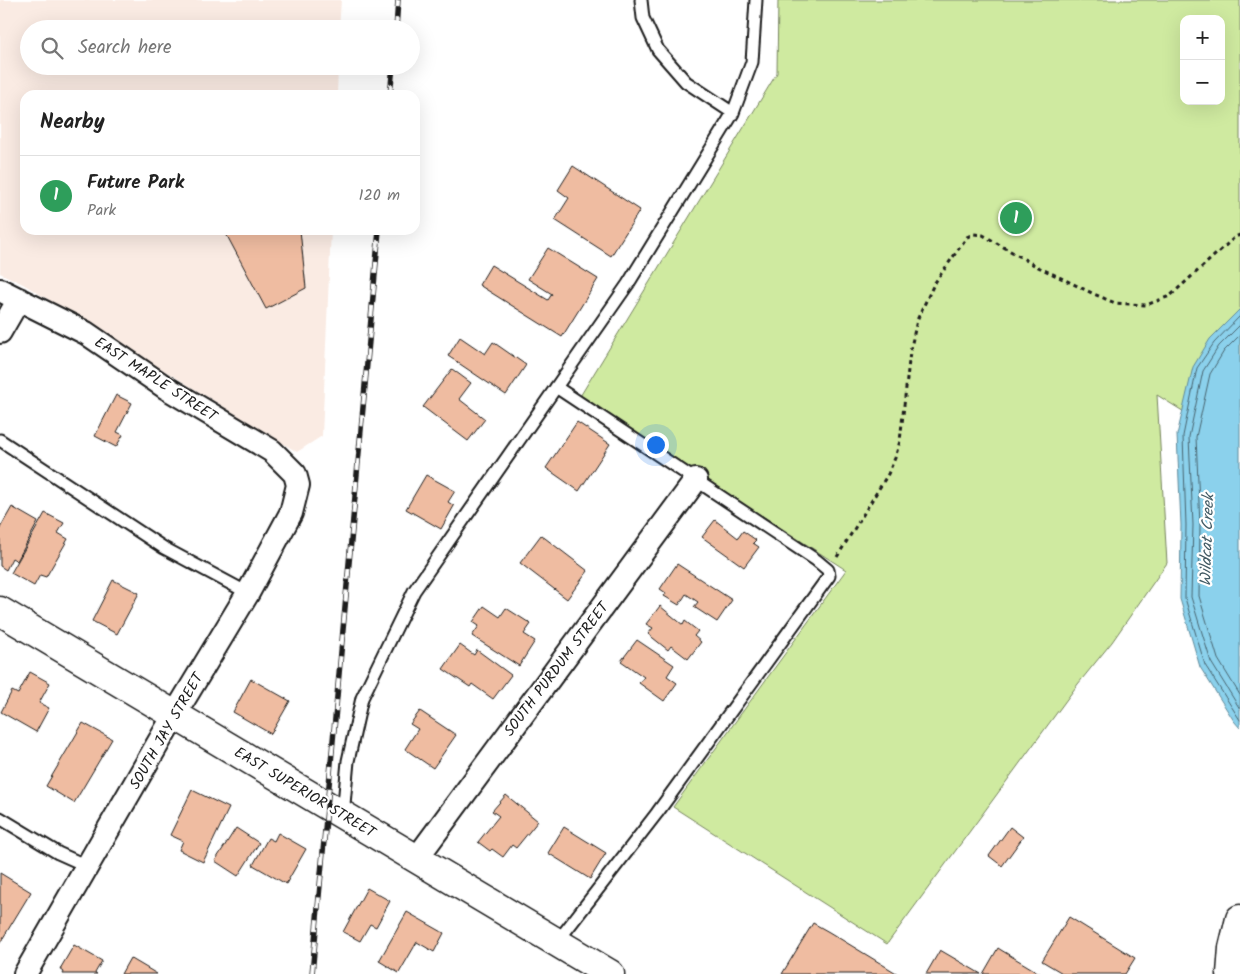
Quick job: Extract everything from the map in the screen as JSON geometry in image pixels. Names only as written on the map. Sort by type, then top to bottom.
[{"type":"street","points":[[0,332],[10,295]]},
{"type":"street","name":"EAST MAPLE STREET","points":[[10,295],[86,333],[165,387],[272,451],[295,474],[298,485]]},
{"type":"street","name":"SOUTH PURDUM STREET","points":[[417,858],[696,480]]},
{"type":"street","name":"SOUTH JAY STREET","points":[[24,974],[175,714],[248,593],[291,514],[298,485]]},
{"type":"street","name":"EAST SUPERIOR STREET","points":[[0,611],[610,974]]},
{"type":"street","points":[[1231,974],[1233,948],[1240,920]]},
{"type":"lane","points":[[641,0],[643,18],[658,50],[686,82],[733,113]]},
{"type":"lane","points":[[343,815],[348,761],[362,698],[414,591],[628,284],[733,113],[752,62],[756,0]]},
{"type":"lane","points":[[556,387],[816,560],[828,570],[829,576],[657,814],[557,942]]},
{"type":"lane","points":[[0,440],[164,548],[248,593]]},
{"type":"lane","points":[[0,818],[58,853],[87,866]]},
{"type":"path","points":[[828,570],[888,474],[895,458],[900,441],[910,352],[917,320],[934,284],[967,237],[974,234],[982,235],[1036,266],[1115,303],[1146,305],[1170,296],[1235,237],[1240,235]]},
{"type":"shaded area","points":[[0,0],[341,0],[340,20],[20,20],[20,75],[338,75],[337,90],[20,90],[20,235],[331,235],[322,436],[297,452],[23,284],[0,273]]},
{"type":"green space","points":[[778,0],[1240,0],[1240,399],[1210,428],[1157,395],[1167,563],[1112,642],[1078,684],[887,944],[673,807],[846,570],[579,398],[777,73]]},
{"type":"water","name":"Wildcat Creek","points":[[1240,309],[1240,728],[1200,667],[1180,599],[1181,525],[1177,435],[1193,367],[1210,339]]},
{"type":"building","points":[[573,166],[640,210],[611,256],[555,220],[569,198],[558,190]]},
{"type":"building","points":[[227,235],[301,235],[306,288],[266,309]]},
{"type":"building","points":[[548,248],[598,279],[562,337],[479,285],[491,265],[548,300],[552,294],[528,279]]},
{"type":"building","points":[[460,337],[485,354],[493,342],[526,365],[506,395],[448,356]]},
{"type":"building","points":[[452,369],[471,383],[459,399],[485,419],[468,441],[423,407]]},
{"type":"building","points":[[116,395],[132,403],[117,432],[123,435],[116,447],[95,436]]},
{"type":"building","points":[[577,422],[610,444],[579,491],[546,468]]},
{"type":"building","points":[[426,475],[455,491],[448,502],[454,506],[441,529],[406,509]]},
{"type":"building","points":[[12,507],[38,522],[17,561],[12,558],[6,570],[0,566],[0,528]]},
{"type":"building","points":[[45,513],[64,523],[58,533],[68,539],[46,577],[40,575],[34,586],[11,573]]},
{"type":"building","points":[[715,520],[738,538],[743,531],[756,540],[753,543],[759,547],[744,567],[702,537]]},
{"type":"building","points":[[541,535],[588,571],[567,599],[520,563]]},
{"type":"building","points":[[677,564],[732,600],[717,622],[694,607],[698,602],[686,594],[679,605],[664,596],[666,593],[660,589]]},
{"type":"building","points":[[113,580],[139,593],[117,634],[92,621]]},
{"type":"building","points":[[484,606],[500,617],[506,608],[531,624],[524,634],[535,641],[519,666],[472,636],[479,626],[473,622]]},
{"type":"building","points":[[660,606],[683,625],[685,621],[698,631],[694,636],[701,642],[688,659],[671,646],[668,650],[648,634],[653,628],[646,624]]},
{"type":"building","points":[[637,640],[674,665],[667,676],[677,683],[664,701],[639,683],[644,677],[621,661]]},
{"type":"building","points":[[460,645],[474,655],[477,650],[511,675],[493,699],[472,684],[470,687],[443,669]]},
{"type":"building","points":[[30,672],[50,683],[39,703],[49,708],[36,732],[1,712],[12,691],[18,694]]},
{"type":"building","points":[[251,679],[290,701],[271,734],[233,712]]},
{"type":"building","points":[[420,711],[456,735],[433,768],[405,749],[418,729],[410,724]]},
{"type":"building","points":[[83,723],[112,739],[74,803],[46,786]]},
{"type":"building","points":[[192,790],[229,808],[203,862],[179,850],[183,841],[170,835]]},
{"type":"building","points":[[506,795],[538,821],[516,848],[512,845],[503,857],[492,849],[490,851],[478,842],[499,816],[492,811]]},
{"type":"building","points":[[564,827],[606,853],[590,879],[548,853]]},
{"type":"building","points":[[1010,827],[1023,837],[1002,866],[989,856]]},
{"type":"building","points":[[236,828],[259,843],[238,876],[215,861]]},
{"type":"building","points":[[278,833],[306,849],[286,884],[253,865],[268,838],[274,841]]},
{"type":"building","points":[[0,873],[31,892],[0,943]]},
{"type":"building","points":[[367,888],[390,901],[376,927],[370,924],[360,941],[343,932]]},
{"type":"building","points":[[407,912],[444,933],[434,952],[417,942],[399,973],[379,961]]},
{"type":"building","points":[[1069,917],[1135,958],[1125,974],[1064,974],[1042,961]]},
{"type":"building","points":[[813,923],[829,932],[898,974],[782,974]]},
{"type":"building","points":[[74,945],[102,961],[95,973],[97,974],[63,974],[64,972],[60,969]]},
{"type":"building","points":[[998,948],[1001,950],[1041,974],[983,974]]},
{"type":"building","points":[[940,950],[981,974],[926,974]]},
{"type":"building","points":[[130,958],[157,974],[121,974]]},
{"type":"railway","points":[[397,20],[398,0]]},
{"type":"railway","points":[[391,90],[392,75]]},
{"type":"railway","points":[[312,974],[379,235]]},
{"type":"place","name":"Future Park","points":[[1016,218]]}]
